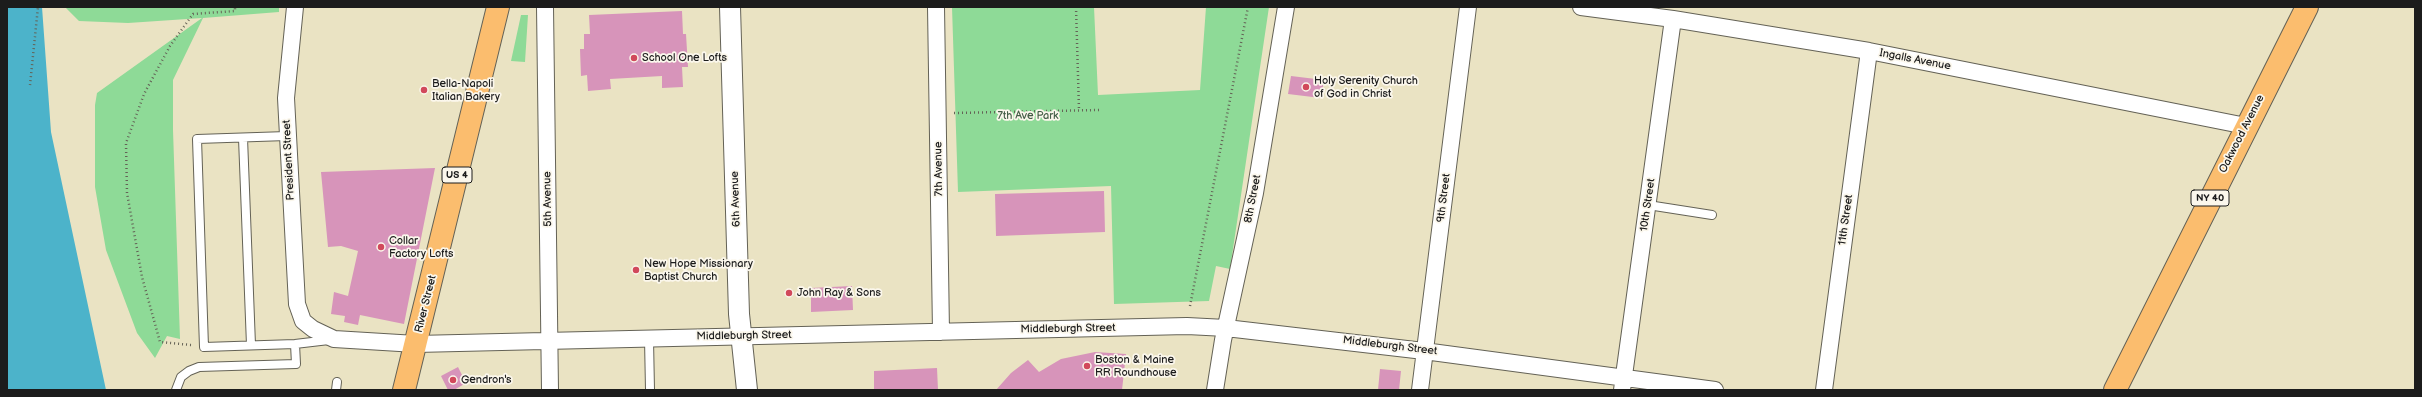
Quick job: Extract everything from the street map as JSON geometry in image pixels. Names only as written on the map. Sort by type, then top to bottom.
[{"type":"main road","name":"River Street","points":[[404,390],[498,7]]},
{"type":"main road","name":"Oakwood Avenue","points":[[2115,390],[2246,126],[2307,7]]},
{"type":"street","name":"President Street","points":[[295,7],[286,98],[294,273],[298,312],[303,321],[313,329],[334,339]]},
{"type":"street","name":"5th Avenue","points":[[545,7],[551,341],[550,390]]},
{"type":"street","name":"6th Avenue","points":[[730,7],[741,336],[747,390]]},
{"type":"street","name":"7th Avenue","points":[[936,7],[941,332]]},
{"type":"street","name":"8th Street","points":[[1215,390],[1226,328],[1255,193],[1286,7]]},
{"type":"street","name":"9th Street","points":[[1420,390],[1468,7]]},
{"type":"street","name":"Ingalls Avenue","points":[[1581,7],[1673,19],[1869,51],[2246,126]]},
{"type":"street","name":"10th Street","points":[[1623,384],[1673,19]]},
{"type":"street","name":"11th Street","points":[[1824,390],[1869,51]]},
{"type":"street","name":"Middleburgh Street","points":[[334,339],[416,344],[1179,326],[1226,328],[1424,351],[1623,384],[1715,390]]},
{"type":"lane","points":[[288,136],[197,139],[204,347],[296,344],[334,339]]},
{"type":"lane","points":[[243,138],[251,345]]},
{"type":"lane","points":[[1648,205],[1712,216]]},
{"type":"lane","points":[[649,339],[650,390]]},
{"type":"lane","points":[[176,390],[181,377],[189,371],[199,367],[296,364],[296,344]]},
{"type":"path","points":[[30,85],[38,7]]},
{"type":"path","points":[[204,347],[160,342],[142,277],[127,193],[126,143],[144,94],[170,46],[193,14],[235,11],[235,7]]},
{"type":"path","points":[[1076,7],[1079,110]]},
{"type":"path","points":[[1190,306],[1248,7]]},
{"type":"path","points":[[938,114],[1099,110]]},
{"type":"green space","points":[[65,7],[279,7],[279,12],[203,18],[173,80],[173,130],[180,339],[167,336],[155,358],[137,333],[106,250],[95,187],[95,105],[97,93],[202,18],[128,23],[79,21]]},
{"type":"green space","name":"7th Ave Park","points":[[952,7],[1094,7],[1098,95],[1200,90],[1206,7],[1269,7],[1230,269],[1216,266],[1209,301],[1114,304],[1111,186],[958,192]]},
{"type":"green space","points":[[521,15],[528,15],[525,62],[511,61]]},
{"type":"water","points":[[7,7],[42,7],[51,132],[106,390],[7,390]]},
{"type":"building","name":"School One Lofts","points":[[682,11],[683,34],[686,34],[688,67],[682,67],[683,87],[662,88],[662,76],[610,79],[611,89],[588,91],[587,75],[581,76],[580,49],[584,49],[584,34],[590,34],[589,15]]},
{"type":"building","name":"Holy Serenity Church of God in Christ","points":[[1291,76],[1324,80],[1321,98],[1288,94]]},
{"type":"building","name":"Collar Factory Lofts","points":[[435,168],[404,324],[360,315],[358,325],[344,322],[345,316],[331,314],[334,292],[348,296],[358,251],[341,246],[328,247],[321,172]]},
{"type":"building","points":[[1104,191],[1105,232],[996,236],[995,194]]},
{"type":"building","points":[[852,286],[853,310],[811,312],[811,288]]},
{"type":"building","name":"Boston & Maine RR Roundhouse","points":[[1095,352],[1126,354],[1122,390],[996,390],[1011,373],[1028,360],[1039,372],[1061,359]]},
{"type":"building","name":"Gendron's","points":[[458,367],[466,383],[454,390],[448,390],[441,376]]},
{"type":"building","points":[[937,368],[938,390],[874,390],[874,371]]},
{"type":"building","points":[[1380,369],[1401,371],[1399,390],[1378,390]]},
{"type":"place","name":"School One Lofts","points":[[634,58]]},
{"type":"place","name":"Holy Serenity Church of God in Christ","points":[[1306,87]]},
{"type":"place","name":"Bella-Napoli Italian Bakery","points":[[424,90]]},
{"type":"place","name":"Collar Factory Lofts","points":[[381,247]]},
{"type":"place","name":"New Hope Missionary Baptist Church","points":[[636,270]]},
{"type":"place","name":"John Ray & Sons","points":[[789,293]]},
{"type":"place","name":"Boston & Maine RR Roundhouse","points":[[1087,366]]},
{"type":"place","name":"Gendron's","points":[[453,380]]}]
